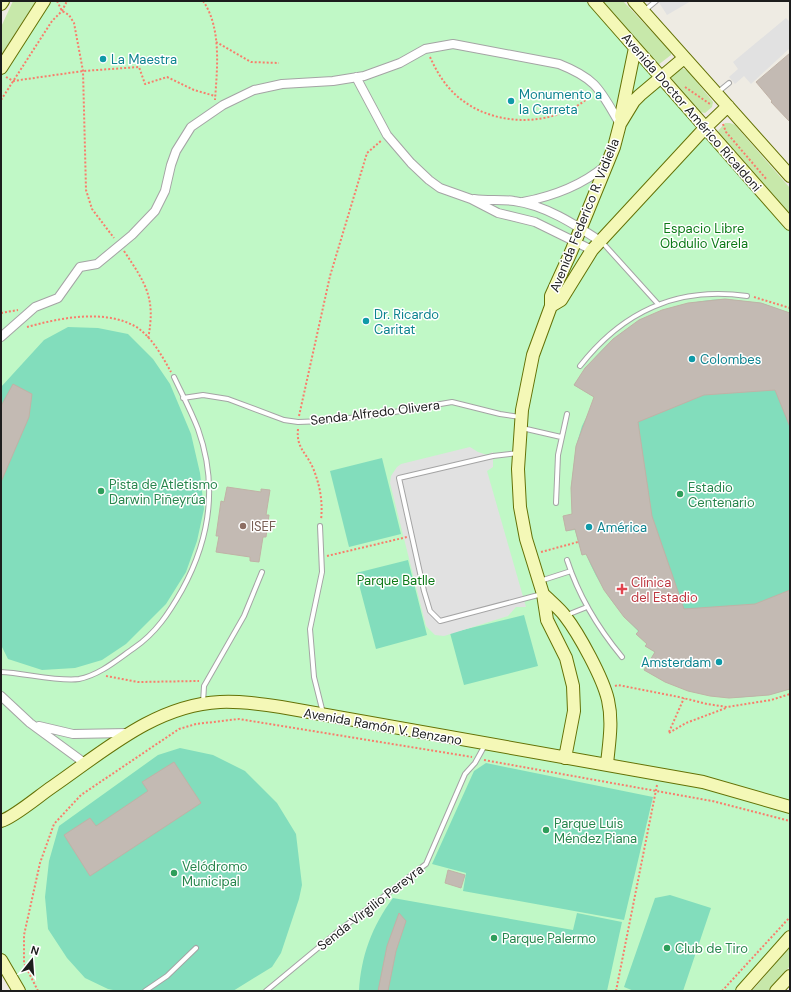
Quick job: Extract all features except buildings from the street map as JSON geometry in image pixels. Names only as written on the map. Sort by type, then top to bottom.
[{"type":"street","points":[[1,68],[44,1]]},
{"type":"street","name":"Avenida Doctor Américo Ricaldoni","points":[[594,1],[660,78],[790,224]]},
{"type":"street","points":[[634,1],[642,6],[684,58],[790,176]]},
{"type":"street","points":[[1,337],[35,307],[58,298],[80,267],[97,264],[132,236],[155,211],[165,192],[171,164],[181,140],[197,122],[254,90],[282,84],[333,81],[379,72],[425,49],[453,44],[559,64],[588,78],[599,88],[620,124]]},
{"type":"street","name":"Avenida Federico R. Vidiella","points":[[565,758],[574,711],[573,686],[566,658],[547,620],[543,594],[530,555],[520,507],[518,453],[520,422],[526,384],[533,355],[551,306],[551,296],[614,147],[635,48]]},
{"type":"street","name":"Avenida Federico R. Vidiella","points":[[620,124],[634,101],[684,58]]},
{"type":"street","points":[[356,77],[387,135],[411,163],[429,180],[440,188],[471,199],[498,213],[535,222],[592,250]]},
{"type":"street","name":"Avenida Federico R. Vidiella","points":[[551,306],[561,300],[577,271],[592,250],[705,128],[728,106]]},
{"type":"street","points":[[521,202],[564,191],[582,182],[606,166]]},
{"type":"street","points":[[471,199],[521,202],[542,208],[580,228],[600,241]]},
{"type":"street","name":"Avenida Federico R. Vidiella","points":[[543,594],[565,616],[598,673],[608,700],[611,726],[607,764]]},
{"type":"street","points":[[1,696],[30,723],[86,764]]},
{"type":"street","name":"Avenida Ramón V. Benzano","points":[[2,823],[131,733],[174,711],[203,704],[226,702],[259,704],[565,758],[607,764],[719,786],[790,807]]},
{"type":"street","points":[[30,723],[51,730],[74,734],[131,733]]},
{"type":"street","points":[[742,991],[790,937]]},
{"type":"street","points":[[1,960],[19,991]]},
{"type":"street","points":[[776,991],[790,976]]},
{"type":"lane","points":[[642,6],[656,1]]},
{"type":"lane","points":[[716,93],[729,83]]},
{"type":"lane","points":[[600,241],[658,304]]},
{"type":"lane","points":[[580,366],[597,345],[623,323],[658,304],[675,298],[711,293],[746,296]]},
{"type":"lane","points":[[1,672],[22,673],[68,680],[80,679],[94,674],[123,657],[146,640],[156,630],[191,574],[204,538],[209,511],[208,478],[204,448],[192,415],[174,377]]},
{"type":"lane","name":"Senda Alfredo Olivera","points":[[183,398],[203,395],[228,399],[284,420],[298,422],[324,421],[383,414],[452,402],[500,414],[561,437]]},
{"type":"lane","points":[[556,503],[556,476],[561,437],[567,414]]},
{"type":"lane","points":[[518,453],[493,456],[399,478],[430,611],[440,621],[543,594]]},
{"type":"lane","points":[[320,526],[322,572],[310,629],[314,676],[324,715]]},
{"type":"lane","points":[[567,560],[587,607],[605,636],[622,657]]},
{"type":"lane","points":[[538,581],[571,571]]},
{"type":"lane","points":[[203,704],[204,686],[244,616],[262,572]]},
{"type":"lane","points":[[565,616],[587,607]]},
{"type":"lane","name":"Senda Virgilio Pereyra","points":[[266,991],[336,933],[426,864],[464,774],[477,758],[485,744]]},
{"type":"lane","points":[[145,991],[167,976],[196,948]]},
{"type":"path","points":[[57,1],[62,11],[69,15],[74,23],[83,71],[86,190],[92,209],[102,224],[120,245],[139,273],[149,293],[152,306],[152,323],[148,339]]},
{"type":"path","points":[[1,100],[52,21],[62,11],[67,1]]},
{"type":"path","points":[[203,1],[214,29],[218,53],[214,112]]},
{"type":"path","points":[[216,42],[251,62],[279,63]]},
{"type":"path","points":[[425,49],[449,89],[471,105],[497,117],[532,120],[555,116],[574,107],[599,88]]},
{"type":"path","points":[[1,74],[13,81],[83,71],[139,67],[145,84],[167,77],[194,90],[215,96]]},
{"type":"path","points":[[684,86],[710,104],[719,115],[726,132],[770,184]]},
{"type":"path","points":[[320,526],[323,508],[320,492],[313,467],[297,439],[298,422],[330,276],[366,153],[387,135]]},
{"type":"path","points":[[746,296],[790,308]]},
{"type":"path","points":[[23,328],[59,318],[90,317],[115,320],[128,324],[138,329],[160,352],[174,377]]},
{"type":"path","points":[[321,557],[412,536]]},
{"type":"path","points":[[530,555],[578,542]]},
{"type":"path","points":[[94,674],[138,682],[207,681]]},
{"type":"path","points":[[604,690],[618,685],[727,707]]},
{"type":"path","points":[[684,698],[669,733],[686,723],[727,707],[772,700],[790,694]]},
{"type":"path","points":[[38,991],[24,963],[24,935],[40,863],[54,824],[81,795],[179,729],[196,724],[239,719],[477,758],[712,801],[790,821]]},
{"type":"path","points":[[616,991],[660,774]]},
{"type":"path","points":[[722,991],[790,917]]},
{"type":"green space","points":[[13,1],[36,1],[1,55],[1,27]]},
{"type":"green space","name":"Parque Batlle","points":[[44,1],[594,1],[790,224],[790,937],[742,991],[19,991],[1,960],[1,68]]},
{"type":"green space","points":[[602,1],[623,1],[671,52],[671,55],[658,65]]},
{"type":"green space","points":[[682,68],[688,71],[713,102],[712,107],[705,113],[700,112],[672,81],[671,76]]},
{"type":"green space","points":[[725,123],[735,125],[790,188],[790,215],[721,137],[718,131]]},
{"type":"green space","name":"Estadio Centenario","points":[[725,299],[761,303],[790,313],[790,689],[751,697],[715,696],[697,693],[662,680],[644,670],[655,652],[645,646],[647,643],[636,634],[638,631],[608,595],[586,554],[582,555],[575,530],[566,531],[572,514],[571,488],[576,446],[582,426],[596,398],[574,385],[604,348],[638,322],[657,312],[678,306],[701,301]]},
{"type":"green space","name":"Pista de Atletismo Darwin Piñeyrúa","points":[[68,327],[98,328],[128,334],[153,359],[170,384],[191,434],[200,473],[204,509],[197,541],[186,572],[166,604],[126,644],[102,660],[75,668],[42,670],[8,659],[1,645],[1,387],[44,340]]},
{"type":"green space","points":[[382,458],[401,534],[349,547],[330,471]]},
{"type":"green space","points":[[408,560],[427,635],[376,649],[356,573]]},
{"type":"green space","points":[[524,615],[538,666],[464,685],[450,633]]},
{"type":"green space","name":"Velódromo Municipal","points":[[180,748],[213,755],[245,771],[277,803],[296,834],[302,885],[299,899],[281,953],[272,967],[233,991],[118,991],[108,989],[85,978],[67,958],[48,929],[45,897],[49,861],[59,826],[158,755]]},
{"type":"green space","name":"Parque Luis Méndez Piana","points":[[486,763],[653,797],[624,920],[463,891],[466,873],[432,864],[474,771]]},
{"type":"green space","name":"Club de Tiro","points":[[670,895],[711,908],[683,991],[634,991],[624,987],[655,898]]},
{"type":"green space","name":"Parque Palermo","points":[[393,898],[573,930],[577,913],[622,922],[607,991],[359,991],[362,966],[369,942],[379,919]]},
{"type":"green space","points":[[790,946],[790,966],[768,991],[752,991]]},
{"type":"shaded area","points":[[658,1],[691,1],[667,15]]},
{"type":"shaded area","points":[[786,18],[790,22],[790,48],[751,84],[744,76],[735,84],[729,77],[738,69],[733,62]]},
{"type":"shaded area","points":[[470,447],[487,455],[493,452],[493,467],[487,471],[526,607],[516,607],[508,616],[444,636],[435,635],[426,626],[390,483],[391,476],[401,464]]},
{"type":"place","name":"La Maestra","points":[[103,59]]},
{"type":"place","name":"Monumento a la Carreta","points":[[511,101]]},
{"type":"place","name":"Dr. Ricardo Caritat","points":[[366,321]]},
{"type":"place","name":"Colombes","points":[[692,359]]},
{"type":"place","name":"Pista de Atletismo Darwin Piñeyrúa","points":[[101,491]]},
{"type":"place","name":"Estadio Centenario","points":[[680,494]]},
{"type":"place","name":"ISEF","points":[[243,526]]},
{"type":"place","name":"América","points":[[589,527]]},
{"type":"place","name":"Clínica del Estadio","points":[[622,589]]},
{"type":"place","name":"Amsterdam","points":[[719,662]]},
{"type":"place","name":"Parque Luis Méndez Piana","points":[[546,830]]},
{"type":"place","name":"Velódromo Municipal","points":[[174,873]]},
{"type":"place","name":"Parque Palermo","points":[[494,938]]},
{"type":"place","name":"Club de Tiro","points":[[667,948]]},
{"type":"park label","name":"Espacio Libre Obdulio Varela","points":[[704,236]]}]
